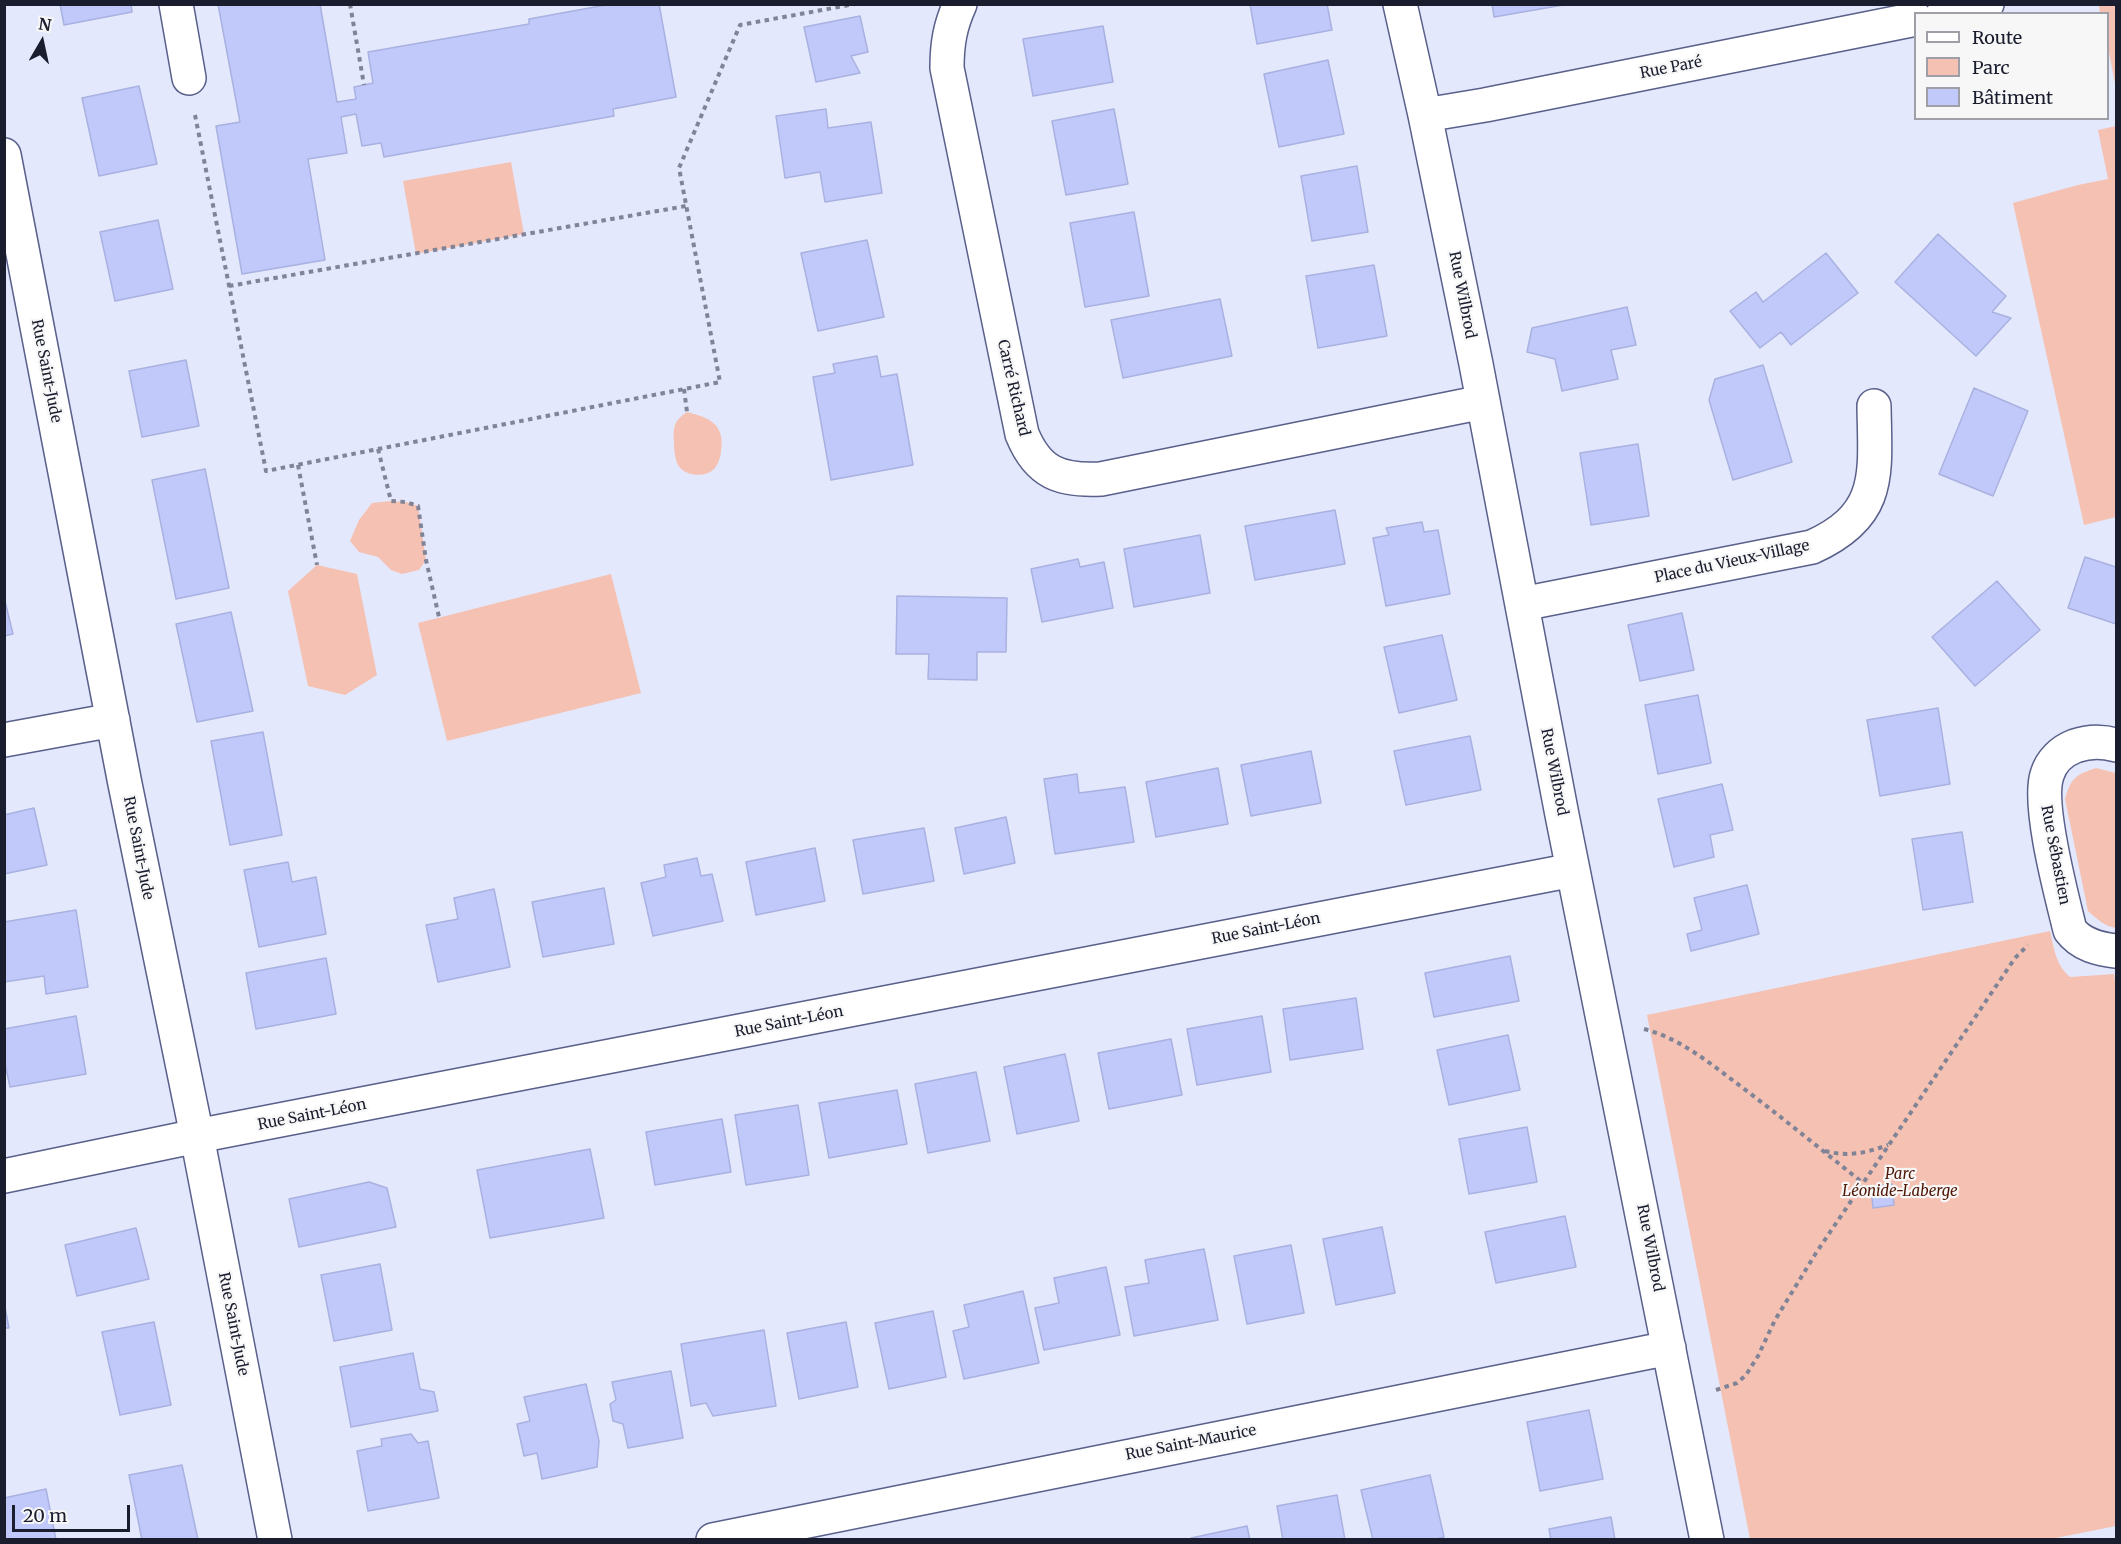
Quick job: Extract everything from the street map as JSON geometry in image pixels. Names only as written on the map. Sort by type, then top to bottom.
[{"type":"street","points":[[176,4],[191,94]]},
{"type":"street","name":"Carré Richard","points":[[960,4],[951,25],[946,68],[1022,434],[1028,450],[1039,464],[1056,474],[1081,480],[1101,479],[1483,402]]},
{"type":"street","name":"Rue Wilbrod","points":[[1400,4],[1425,115],[1483,402],[1573,870],[1707,1539]]},
{"type":"street","points":[[1951,12],[1987,4]]},
{"type":"street","name":"Rue Paré","points":[[1425,115],[1914,19]]},
{"type":"street","name":"Rue Saint-Jude","points":[[4,155],[275,1539]]},
{"type":"street","name":"Place du Vieux-Village","points":[[1522,604],[1812,547],[1832,538],[1846,528],[1869,498],[1875,461],[1874,406]]},
{"type":"street","points":[[4,740],[113,720]]},
{"type":"street","name":"Rue Sébastien","points":[[2116,745],[2099,742],[2085,743],[2060,754],[2047,773],[2043,801],[2070,930],[2077,939],[2097,948],[2116,951]]},
{"type":"street","name":"Rue Saint-Léon","points":[[4,1176],[196,1136],[1573,870]]},
{"type":"street","name":"Rue Saint-Maurice","points":[[713,1539],[1669,1348]]},
{"type":"path","points":[[350,4],[364,85]]},
{"type":"path","points":[[191,94],[266,471],[720,382],[679,168],[740,25],[855,4]]},
{"type":"path","points":[[229,285],[686,206]]},
{"type":"path","points":[[684,389],[687,412]]},
{"type":"path","points":[[378,449],[391,501],[418,506],[426,560],[439,617]]},
{"type":"path","points":[[298,465],[317,565]]},
{"type":"path","points":[[1716,1390],[1737,1383],[1746,1375],[1775,1320],[1816,1253],[2015,958],[2028,945]]},
{"type":"path","points":[[1644,1029],[1657,1032],[1689,1048],[1785,1119],[1863,1183]]},
{"type":"path","points":[[1822,1150],[1842,1155],[1860,1153],[1889,1144]]},
{"type":"green space","points":[[2116,5],[2116,89],[2109,52],[2109,12],[2100,12],[2099,6]]},
{"type":"green space","points":[[2116,126],[2116,517],[2084,525],[2013,203],[2108,179],[2098,130]]},
{"type":"green space","points":[[511,162],[524,234],[416,254],[403,181]]},
{"type":"green space","points":[[687,412],[709,420],[721,434],[719,460],[715,468],[702,475],[691,474],[681,469],[675,457],[674,428],[679,418]]},
{"type":"green space","points":[[391,501],[418,506],[426,560],[419,570],[402,574],[391,570],[378,557],[359,552],[350,541],[359,520],[372,503]]},
{"type":"green space","points":[[317,565],[357,574],[377,675],[345,695],[308,686],[288,591]]},
{"type":"green space","points":[[611,574],[641,693],[447,741],[418,623]]},
{"type":"green space","points":[[2096,768],[2116,773],[2116,928],[2104,924],[2088,911],[2065,799],[2069,786],[2075,778]]},
{"type":"green space","name":"Parc Léonide-Laberge","points":[[2050,931],[2059,962],[2070,977],[2114,974],[2116,989],[2116,1526],[2046,1540],[1750,1539],[1647,1015]]},
{"type":"building","points":[[60,4],[131,4],[132,12],[64,25]]},
{"type":"building","points":[[218,4],[320,4],[337,102],[356,99],[354,87],[373,83],[368,52],[529,24],[529,19],[611,4],[659,4],[676,97],[613,109],[614,116],[384,157],[381,143],[362,146],[356,114],[341,117],[347,153],[308,159],[325,260],[242,274],[216,126],[240,122]]},
{"type":"building","points":[[1250,4],[1327,4],[1332,30],[1257,44]]},
{"type":"building","points":[[1492,4],[1569,4],[1494,17]]},
{"type":"building","points":[[860,16],[868,52],[851,56],[860,73],[816,82],[804,27]]},
{"type":"building","points":[[1103,26],[1113,82],[1033,96],[1023,39]]},
{"type":"building","points":[[1328,60],[1344,134],[1279,147],[1264,74]]},
{"type":"building","points":[[139,86],[157,164],[99,176],[82,98]]},
{"type":"building","points":[[826,109],[828,128],[871,122],[882,193],[825,202],[820,172],[785,178],[776,116]]},
{"type":"building","points":[[1114,109],[1128,184],[1066,195],[1052,121]]},
{"type":"building","points":[[1357,166],[1368,232],[1312,241],[1301,176]]},
{"type":"building","points":[[1134,212],[1149,296],[1085,307],[1070,223]]},
{"type":"building","points":[[158,220],[173,289],[115,301],[100,232]]},
{"type":"building","points":[[1938,234],[2006,296],[1992,312],[2011,318],[1976,356],[1895,282]]},
{"type":"building","points":[[867,240],[884,317],[818,331],[801,253]]},
{"type":"building","points":[[1826,253],[1858,293],[1791,345],[1781,332],[1760,348],[1730,311],[1756,292],[1763,302]]},
{"type":"building","points":[[1374,265],[1387,336],[1318,348],[1306,276]]},
{"type":"building","points":[[1220,299],[1232,356],[1123,378],[1111,320]]},
{"type":"building","points":[[1627,307],[1636,345],[1611,350],[1618,379],[1562,391],[1555,359],[1527,352],[1532,328]]},
{"type":"building","points":[[877,356],[881,377],[897,374],[913,465],[831,480],[813,377],[835,373],[833,364]]},
{"type":"building","points":[[186,360],[199,426],[142,437],[129,371]]},
{"type":"building","points":[[1763,365],[1792,462],[1733,480],[1709,400],[1715,379]]},
{"type":"building","points":[[1974,388],[2028,411],[1993,496],[1939,474]]},
{"type":"building","points":[[1638,444],[1649,516],[1591,525],[1580,453]]},
{"type":"building","points":[[205,469],[229,588],[176,599],[152,480]]},
{"type":"building","points":[[1335,510],[1345,564],[1255,580],[1245,526]]},
{"type":"building","points":[[1422,522],[1424,532],[1438,530],[1450,594],[1386,606],[1373,538],[1389,535],[1386,528]]},
{"type":"building","points":[[1200,535],[1210,593],[1134,607],[1124,549]]},
{"type":"building","points":[[2085,557],[2116,567],[2116,624],[2068,608]]},
{"type":"building","points":[[1078,559],[1080,567],[1104,562],[1113,608],[1042,622],[1031,569]]},
{"type":"building","points":[[1997,581],[2040,630],[1975,686],[1932,637]]},
{"type":"building","points":[[897,596],[1007,598],[1006,652],[977,652],[977,680],[928,679],[929,654],[896,654]]},
{"type":"building","points":[[4,597],[13,634],[4,636]]},
{"type":"building","points":[[231,612],[253,711],[197,722],[176,624]]},
{"type":"building","points":[[1682,613],[1694,670],[1640,681],[1628,625]]},
{"type":"building","points":[[1442,635],[1457,700],[1399,713],[1384,647]]},
{"type":"building","points":[[1698,695],[1711,763],[1658,774],[1645,705]]},
{"type":"building","points":[[1938,708],[1950,784],[1880,796],[1867,720]]},
{"type":"building","points":[[263,732],[282,835],[230,845],[211,741]]},
{"type":"building","points":[[1470,736],[1481,790],[1406,805],[1394,751]]},
{"type":"building","points":[[1311,751],[1321,803],[1251,816],[1241,765]]},
{"type":"building","points":[[1218,768],[1228,824],[1156,837],[1146,782]]},
{"type":"building","points":[[1077,774],[1079,793],[1125,787],[1134,842],[1055,854],[1044,779]]},
{"type":"building","points":[[1722,784],[1733,830],[1710,835],[1714,857],[1674,867],[1658,799]]},
{"type":"building","points":[[34,808],[47,865],[4,874],[4,815]]},
{"type":"building","points":[[1006,817],[1015,863],[964,874],[955,828]]},
{"type":"building","points":[[924,828],[934,881],[863,894],[853,840]]},
{"type":"building","points":[[1962,832],[1973,902],[1923,910],[1912,839]]},
{"type":"building","points":[[815,848],[825,901],[756,915],[746,862]]},
{"type":"building","points":[[697,858],[701,876],[712,874],[723,921],[653,936],[641,883],[666,877],[664,865]]},
{"type":"building","points":[[288,862],[292,882],[316,877],[326,934],[259,947],[244,870]]},
{"type":"building","points":[[1747,885],[1759,934],[1691,951],[1687,934],[1702,930],[1694,898]]},
{"type":"building","points":[[604,888],[614,944],[543,957],[532,902]]},
{"type":"building","points":[[494,889],[510,967],[438,982],[426,925],[458,919],[454,898]]},
{"type":"building","points":[[76,910],[88,987],[46,994],[44,976],[4,982],[4,922]]},
{"type":"building","points":[[1510,956],[1519,1001],[1434,1017],[1425,973]]},
{"type":"building","points":[[326,958],[336,1014],[256,1029],[246,973]]},
{"type":"building","points":[[1356,998],[1363,1049],[1290,1060],[1283,1009]]},
{"type":"building","points":[[76,1016],[86,1074],[10,1087],[4,1059],[4,1029]]},
{"type":"building","points":[[1262,1016],[1271,1072],[1197,1085],[1187,1029]]},
{"type":"building","points":[[1508,1035],[1520,1090],[1449,1105],[1437,1050]]},
{"type":"building","points":[[1171,1039],[1182,1095],[1109,1109],[1098,1053]]},
{"type":"building","points":[[1065,1054],[1079,1121],[1017,1134],[1004,1067]]},
{"type":"building","points":[[976,1072],[990,1141],[928,1153],[915,1084]]},
{"type":"building","points":[[897,1090],[907,1144],[829,1158],[819,1103]]},
{"type":"building","points":[[798,1105],[809,1175],[746,1185],[735,1115]]},
{"type":"building","points":[[722,1119],[731,1172],[655,1185],[646,1132]]},
{"type":"building","points":[[1527,1127],[1537,1182],[1469,1194],[1459,1139]]},
{"type":"building","points":[[590,1149],[604,1218],[490,1238],[477,1170]]},
{"type":"building","points":[[369,1182],[387,1188],[396,1227],[299,1247],[289,1199]]},
{"type":"building","points":[[1892,1184],[1894,1205],[1873,1208],[1871,1187]]},
{"type":"building","points":[[1565,1216],[1576,1267],[1496,1283],[1485,1232]]},
{"type":"building","points":[[1382,1227],[1395,1293],[1336,1305],[1323,1239]]},
{"type":"building","points":[[136,1228],[149,1279],[77,1296],[65,1245]]},
{"type":"building","points":[[1291,1245],[1304,1313],[1247,1324],[1234,1256]]},
{"type":"building","points":[[1204,1249],[1218,1320],[1134,1336],[1125,1287],[1149,1283],[1145,1260]]},
{"type":"building","points":[[380,1264],[392,1330],[334,1341],[321,1275]]},
{"type":"building","points":[[1106,1267],[1120,1335],[1044,1350],[1035,1308],[1059,1303],[1054,1278]]},
{"type":"building","points":[[1023,1291],[1039,1363],[964,1379],[953,1331],[969,1327],[964,1305]]},
{"type":"building","points":[[4,1302],[9,1328],[4,1328]]},
{"type":"building","points":[[933,1311],[946,1377],[889,1389],[875,1323]]},
{"type":"building","points":[[154,1322],[171,1405],[120,1415],[102,1332]]},
{"type":"building","points":[[846,1322],[858,1387],[799,1399],[787,1333]]},
{"type":"building","points":[[764,1330],[776,1406],[713,1416],[706,1403],[691,1406],[681,1344]]},
{"type":"building","points":[[413,1353],[420,1389],[434,1392],[438,1411],[351,1427],[340,1367]]},
{"type":"building","points":[[671,1371],[683,1438],[628,1448],[623,1424],[613,1421],[610,1404],[616,1400],[612,1382]]},
{"type":"building","points":[[586,1384],[599,1441],[597,1467],[542,1479],[537,1453],[524,1456],[517,1424],[530,1421],[524,1397]]},
{"type":"building","points":[[1589,1410],[1603,1479],[1540,1491],[1527,1422]]},
{"type":"building","points":[[411,1434],[418,1443],[428,1441],[439,1498],[368,1511],[357,1451],[382,1446],[381,1439]]},
{"type":"building","points":[[182,1465],[198,1540],[142,1540],[129,1475]]},
{"type":"building","points":[[1430,1475],[1444,1537],[1432,1540],[1373,1540],[1361,1490]]},
{"type":"building","points":[[46,1489],[56,1540],[4,1540],[4,1498]]},
{"type":"building","points":[[1337,1495],[1345,1540],[1283,1540],[1277,1506]]},
{"type":"building","points":[[1611,1517],[1615,1540],[1551,1540],[1549,1529]]},
{"type":"building","points":[[1247,1526],[1250,1540],[1191,1540],[1191,1538]]}]
